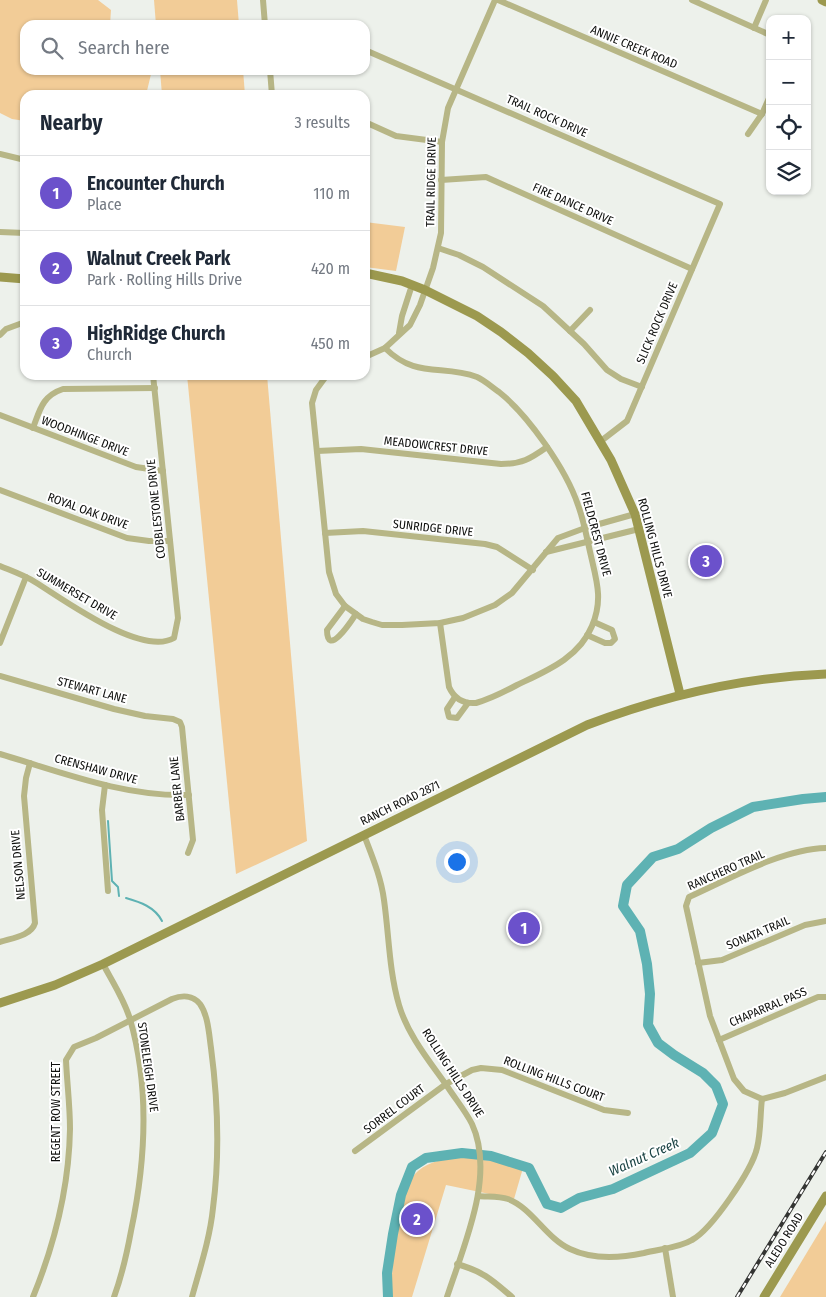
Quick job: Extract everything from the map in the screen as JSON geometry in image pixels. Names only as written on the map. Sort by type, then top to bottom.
[{"type":"main road","points":[[822,0],[826,2]]},
{"type":"main road","name":"ROLLING HILLS DRIVE","points":[[370,274],[426,290],[477,316],[528,353],[576,401],[601,441],[621,479],[635,514],[680,694]]},
{"type":"main road","points":[[0,277],[20,279]]},
{"type":"main road","name":"RANCH ROAD 2871","points":[[0,1003],[55,985],[103,964],[587,725],[624,710],[680,694],[779,677],[826,674]]},
{"type":"main road","name":"ALEDO ROAD","points":[[764,1297],[826,1196]]},
{"type":"street","points":[[263,0],[265,20]]},
{"type":"street","name":"TRAIL RIDGE DRIVE","points":[[370,354],[386,348],[399,333],[410,325],[426,290],[438,248],[442,215],[442,142],[448,108],[496,0]]},
{"type":"street","name":"ANNIE CREEK ROAD","points":[[496,0],[762,114]]},
{"type":"street","points":[[692,0],[766,32]]},
{"type":"street","points":[[754,28],[766,0]]},
{"type":"street","name":"TRAIL ROCK DRIVE","points":[[370,52],[720,204]]},
{"type":"street","points":[[270,75],[272,90]]},
{"type":"street","points":[[748,134],[766,105]]},
{"type":"street","points":[[370,124],[396,136],[442,142]]},
{"type":"street","points":[[0,154],[20,159]]},
{"type":"street","name":"FIRE DANCE DRIVE","points":[[441,180],[486,177],[692,269]]},
{"type":"street","name":"SLICK ROCK DRIVE","points":[[601,441],[627,420],[720,204]]},
{"type":"street","points":[[0,232],[20,233]]},
{"type":"street","points":[[438,248],[483,266],[543,306],[584,344],[607,370],[621,379],[642,387]]},
{"type":"street","name":"TRAIL RIDGE DRIVE","points":[[399,333],[402,316],[412,285]]},
{"type":"street","points":[[570,331],[590,310]]},
{"type":"street","points":[[0,334],[6,329],[20,324]]},
{"type":"street","name":"FIELDCREST DRIVE","points":[[386,348],[394,357],[409,366],[455,372],[478,378],[500,393],[531,425],[568,479],[585,528],[599,593],[594,622],[582,645],[569,657],[555,666],[482,702],[468,703],[457,718],[449,717],[447,709],[455,697]]},
{"type":"street","name":"COBBLESTONE DRIVE","points":[[154,380],[178,618],[176,635],[172,639]]},
{"type":"street","points":[[322,380],[316,390],[312,402],[329,572],[336,594],[345,606],[363,619],[382,625],[440,623],[463,618],[495,605],[512,593],[558,538],[585,528],[635,514]]},
{"type":"street","points":[[33,428],[42,404],[54,392],[63,389],[155,388]]},
{"type":"street","name":"WOODHINGE DRIVE","points":[[0,415],[136,468],[163,471]]},
{"type":"street","name":"MEADOWCREST DRIVE","points":[[317,451],[361,449],[500,464],[517,464],[528,461],[547,447]]},
{"type":"street","name":"ROYAL OAK DRIVE","points":[[0,490],[127,538],[170,541]]},
{"type":"street","points":[[546,552],[639,529]]},
{"type":"street","name":"SUNRIDGE DRIVE","points":[[325,533],[363,532],[485,544],[514,556],[533,570]]},
{"type":"street","name":"SUMMERSET DRIVE","points":[[0,566],[26,577],[84,614],[117,630],[150,640],[163,641],[172,639]]},
{"type":"street","points":[[0,643],[26,577]]},
{"type":"street","points":[[345,606],[328,628],[326,633],[328,638],[338,639],[356,614]]},
{"type":"street","points":[[587,635],[604,643],[611,643],[615,638],[612,630],[594,622]]},
{"type":"street","points":[[440,623],[449,687],[455,697],[468,703]]},
{"type":"street","name":"STEWART LANE","points":[[0,676],[114,709],[145,716],[173,719],[180,722]]},
{"type":"street","name":"BARBER LANE","points":[[180,722],[193,840],[188,853]]},
{"type":"street","name":"CRENSHAW DRIVE","points":[[0,754],[105,785],[147,794],[189,795]]},
{"type":"street","name":"NELSON DRIVE","points":[[0,942],[30,932],[34,928],[35,923],[24,796],[30,763]]},
{"type":"street","points":[[105,785],[102,810],[108,892]]},
{"type":"street","name":"ROLLING HILLS DRIVE","points":[[364,835],[379,875],[384,899],[393,984],[400,1007],[419,1047],[446,1084],[472,1125],[475,1135],[480,1171],[478,1196],[447,1297]]},
{"type":"street","name":"RANCHERO TRAIL","points":[[762,1099],[744,1090],[734,1079],[710,1016],[686,906],[689,897],[790,854],[826,848]]},
{"type":"street","name":"SONATA TRAIL","points":[[698,963],[722,960],[805,925],[826,921]]},
{"type":"street","name":"STONELEIGH DRIVE","points":[[103,964],[123,1002],[130,1021],[142,1088],[144,1144],[139,1192],[126,1257],[114,1297]]},
{"type":"street","name":"REGENT ROW STREET","points":[[33,1297],[49,1256],[68,1168],[70,1128],[66,1060],[74,1047],[96,1038],[179,996],[188,996],[196,1000],[204,1010],[216,1088],[218,1148],[213,1209],[192,1297]]},
{"type":"street","name":"CHAPARRAL PASS","points":[[719,1040],[818,997],[826,997]]},
{"type":"street","name":"ROLLING HILLS COURT","points":[[446,1084],[472,1070],[490,1068],[502,1070],[604,1110],[628,1113]]},
{"type":"street","points":[[478,1196],[506,1198],[516,1203],[556,1240],[570,1249],[601,1258],[631,1256],[691,1241],[706,1230],[720,1214],[755,1154],[759,1137],[762,1099],[826,1077]]},
{"type":"street","name":"SORREL COURT","points":[[355,1152],[446,1084]]},
{"type":"street","points":[[664,1248],[673,1297]]},
{"type":"street","points":[[457,1264],[477,1270],[489,1277],[512,1297]]},
{"type":"shaded area","points":[[0,0],[98,0],[111,10],[110,20],[20,20],[20,75],[151,75],[147,90],[20,90],[20,120],[12,119],[0,113]]},
{"type":"shaded area","points":[[154,0],[237,0],[239,20],[156,20]]},
{"type":"shaded area","points":[[160,75],[243,75],[245,90],[162,90]]},
{"type":"shaded area","points":[[370,223],[405,227],[396,271],[370,268]]},
{"type":"shaded area","points":[[187,380],[267,380],[307,841],[236,874]]},
{"type":"shaded area","points":[[461,1157],[507,1163],[523,1168],[514,1199],[446,1185],[412,1297],[390,1297],[394,1249],[400,1211],[411,1180],[418,1171],[433,1162]]},
{"type":"shaded area","points":[[826,1221],[826,1297],[780,1297]]},
{"type":"waterway","name":"Walnut Creek","points":[[388,1297],[387,1273],[401,1195],[412,1167],[426,1158],[462,1153],[491,1156],[529,1168],[547,1204],[561,1208],[579,1198],[613,1189],[690,1153],[712,1133],[723,1104],[716,1086],[703,1073],[658,1043],[648,1025],[650,994],[647,964],[640,931],[623,906],[627,885],[653,857],[678,849],[711,828],[753,807],[826,797]]},
{"type":"waterway","points":[[108,821],[112,881],[118,887],[119,896]]},
{"type":"waterway","points":[[126,898],[142,903],[155,912],[162,921]]},
{"type":"railway","points":[[737,1297],[826,1152]]},
{"type":"place","name":"HighRidge Church","points":[[706,561]]},
{"type":"place","name":"Encounter Church","points":[[524,928]]},
{"type":"place","name":"Walnut Creek Park","points":[[417,1219]]}]
